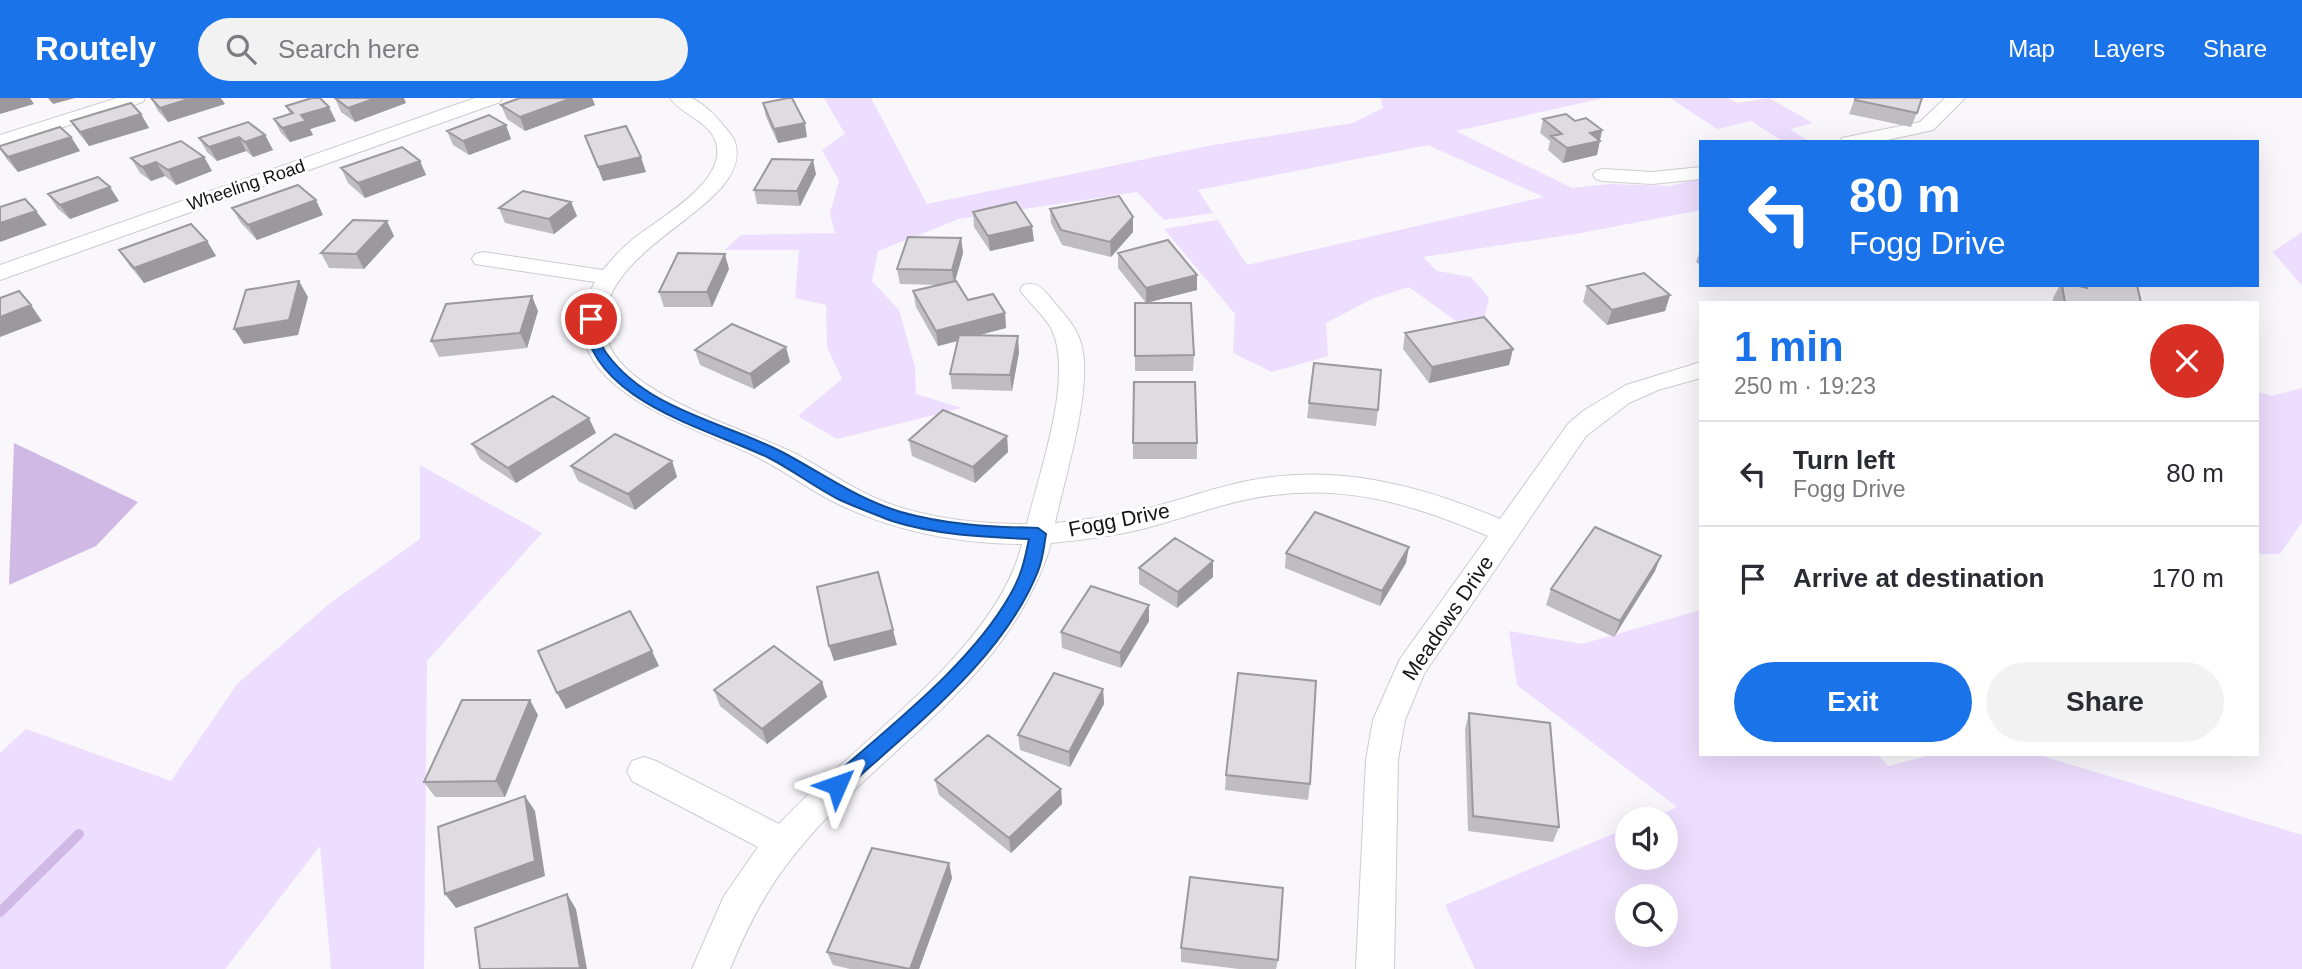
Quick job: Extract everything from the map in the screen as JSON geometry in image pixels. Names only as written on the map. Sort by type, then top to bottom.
[{"type":"street","points":[[0,141],[136,98]]},
{"type":"street","name":"Wheeling Road","points":[[0,273],[493,98]]},
{"type":"street","name":"Fogg Drive","points":[[678,98],[702,113],[722,134],[727,146],[723,174],[713,189],[637,247],[610,278],[596,300],[591,319],[592,337],[600,355],[631,386],[665,407],[729,437],[776,455],[843,495],[898,517],[967,531],[1038,534],[1126,523],[1264,487],[1326,483],[1389,489],[1430,500],[1506,533]]},
{"type":"street","points":[[1859,140],[1926,126],[1956,98]]},
{"type":"street","points":[[1603,175],[1646,180],[1699,173]]},
{"type":"street","points":[[483,260],[610,278]]},
{"type":"street","points":[[711,969],[732,919],[750,886],[782,842],[820,801],[920,710],[976,654],[1019,596],[1031,567],[1073,384],[1070,346],[1061,324],[1031,290]]},
{"type":"street","name":"Meadows Drive","points":[[1376,969],[1382,760],[1389,720],[1412,668],[1577,430],[1599,409],[1637,387],[1699,371]]},
{"type":"street","points":[[644,771],[782,842]]},
{"type":"shaded area","points":[[824,98],[871,98],[927,204],[1213,145],[1353,123],[1383,108],[1381,98],[1604,98],[1456,131],[1572,188],[1609,184],[1669,186],[1699,179],[1699,210],[1581,233],[1423,257],[1437,271],[1471,277],[1489,298],[1485,316],[1456,321],[1409,287],[1374,298],[1326,323],[1328,356],[1272,372],[1233,353],[1235,314],[1164,229],[1218,220],[1247,265],[1544,197],[1428,145],[1198,190],[1213,213],[1164,220],[1137,192],[959,219],[878,251],[872,281],[899,310],[915,367],[916,394],[962,408],[837,439],[798,416],[842,379],[827,347],[826,305],[795,298],[799,250],[724,250],[741,235],[835,233],[830,213],[839,181],[822,150],[845,134]]},
{"type":"shaded area","points":[[1670,98],[1729,98],[1737,103],[1769,98],[1813,123],[1790,129],[1807,140],[1781,140],[1751,121],[1717,129]]},
{"type":"shaded area","points":[[2302,232],[2302,286],[2273,252]]},
{"type":"shaded area","points":[[2302,388],[2302,522],[2280,554],[2259,554],[2259,392],[2272,396]]},
{"type":"shaded area","points":[[14,443],[138,502],[96,546],[9,585]]},
{"type":"shaded area","points":[[420,465],[542,533],[427,661],[424,969],[331,969],[320,846],[225,969],[0,969],[0,753],[26,729],[171,781],[237,684],[329,604],[420,539]]},
{"type":"shaded area","points":[[1699,611],[1699,756],[1879,756],[1888,766],[1927,756],[2043,756],[2302,835],[2302,969],[1475,969],[1445,905],[1615,833],[1615,870],[1678,870],[1678,807],[1517,685],[1509,631],[1582,644]]},
{"type":"building","points":[[151,98],[192,98],[160,108]]},
{"type":"building","points":[[320,98],[329,107],[301,115],[306,121],[282,128],[274,119],[293,113],[286,106]]},
{"type":"building","points":[[335,98],[376,98],[348,108]]},
{"type":"building","points":[[520,98],[572,98],[520,117],[501,105]]},
{"type":"building","points":[[792,98],[805,123],[774,129],[763,103]]},
{"type":"building","points":[[1855,98],[1922,98],[1917,113]]},
{"type":"building","points":[[131,103],[141,114],[80,132],[71,121]]},
{"type":"building","points":[[1566,114],[1575,121],[1586,118],[1602,130],[1590,133],[1600,141],[1567,148],[1551,136],[1562,134],[1543,119]]},
{"type":"building","points":[[489,115],[506,125],[463,141],[447,131]]},
{"type":"building","points":[[248,122],[265,135],[245,142],[239,137],[209,147],[199,138]]},
{"type":"building","points":[[626,126],[641,157],[598,167],[585,136]]},
{"type":"building","points":[[60,127],[71,137],[8,157],[0,148],[0,146]]},
{"type":"building","points":[[181,141],[204,157],[168,170],[156,162],[142,167],[131,158]]},
{"type":"building","points":[[402,147],[420,161],[358,183],[341,168]]},
{"type":"building","points":[[772,159],[813,160],[797,191],[754,190]]},
{"type":"building","points":[[98,177],[110,187],[60,205],[48,194]]},
{"type":"building","points":[[298,185],[316,200],[248,225],[232,208]]},
{"type":"building","points":[[523,191],[571,202],[549,219],[499,208]]},
{"type":"building","points":[[1119,196],[1133,217],[1110,242],[1061,230],[1050,209]]},
{"type":"building","points":[[25,199],[36,211],[0,223],[0,207]]},
{"type":"building","points":[[1016,202],[1032,226],[988,236],[973,212]]},
{"type":"building","points":[[353,220],[387,221],[356,254],[321,253]]},
{"type":"building","points":[[191,224],[207,241],[134,268],[119,250]]},
{"type":"building","points":[[908,237],[961,238],[952,270],[897,269]]},
{"type":"building","points":[[1168,240],[1197,275],[1146,288],[1118,253]]},
{"type":"building","points":[[678,253],[725,254],[707,292],[659,292]]},
{"type":"building","points":[[1644,273],[1670,295],[1612,310],[1587,286]]},
{"type":"building","points":[[299,281],[289,320],[234,329],[246,290]]},
{"type":"building","points":[[956,281],[968,300],[993,294],[1005,313],[936,331],[913,291]]},
{"type":"building","points":[[2062,287],[2137,287],[2141,301],[2065,301]]},
{"type":"building","points":[[19,291],[31,305],[0,317],[0,298]]},
{"type":"building","points":[[532,296],[520,333],[431,341],[446,304]]},
{"type":"building","points":[[1135,303],[1191,303],[1194,355],[1135,356]]},
{"type":"building","points":[[1484,317],[1513,349],[1432,367],[1405,333]]},
{"type":"building","points":[[732,324],[786,347],[750,374],[695,350]]},
{"type":"building","points":[[959,335],[1018,336],[1010,375],[950,374]]},
{"type":"building","points":[[1314,363],[1381,370],[1378,410],[1309,403]]},
{"type":"building","points":[[1134,382],[1195,382],[1197,443],[1133,443]]},
{"type":"building","points":[[553,396],[589,418],[508,468],[472,444]]},
{"type":"building","points":[[943,410],[1007,436],[973,467],[909,440]]},
{"type":"building","points":[[615,434],[672,461],[628,494],[571,466]]},
{"type":"building","points":[[1315,512],[1409,547],[1382,591],[1286,553]]},
{"type":"building","points":[[1595,527],[1661,556],[1620,621],[1551,589]]},
{"type":"building","points":[[1175,538],[1213,561],[1178,592],[1139,568]]},
{"type":"building","points":[[878,572],[893,630],[829,646],[817,587]]},
{"type":"building","points":[[1091,586],[1149,605],[1120,653],[1061,632]]},
{"type":"building","points":[[630,611],[652,651],[557,693],[538,651]]},
{"type":"building","points":[[774,646],[822,682],[762,729],[714,690]]},
{"type":"building","points":[[1054,673],[1103,689],[1069,752],[1018,735]]},
{"type":"building","points":[[1238,673],[1316,681],[1310,784],[1226,775]]},
{"type":"building","points":[[462,700],[530,700],[496,781],[424,782]]},
{"type":"building","points":[[1469,713],[1550,723],[1559,827],[1473,816]]},
{"type":"building","points":[[988,735],[1061,789],[1009,838],[935,780]]},
{"type":"building","points":[[525,796],[535,861],[445,894],[438,827]]},
{"type":"building","points":[[872,848],[949,863],[910,969],[827,952]]},
{"type":"building","points":[[1190,877],[1283,888],[1278,960],[1181,948]]},
{"type":"building","points":[[567,894],[580,968],[480,969],[475,928]]},
{"type":"waterway","points":[[0,912],[79,834]]},
{"type":"route","points":[[591,319],[592,337],[600,355],[631,386],[676,413],[776,455],[865,506],[898,517],[967,531],[1038,534],[1031,567],[1019,596],[1000,625],[976,654],[920,710],[837,785]]}]
